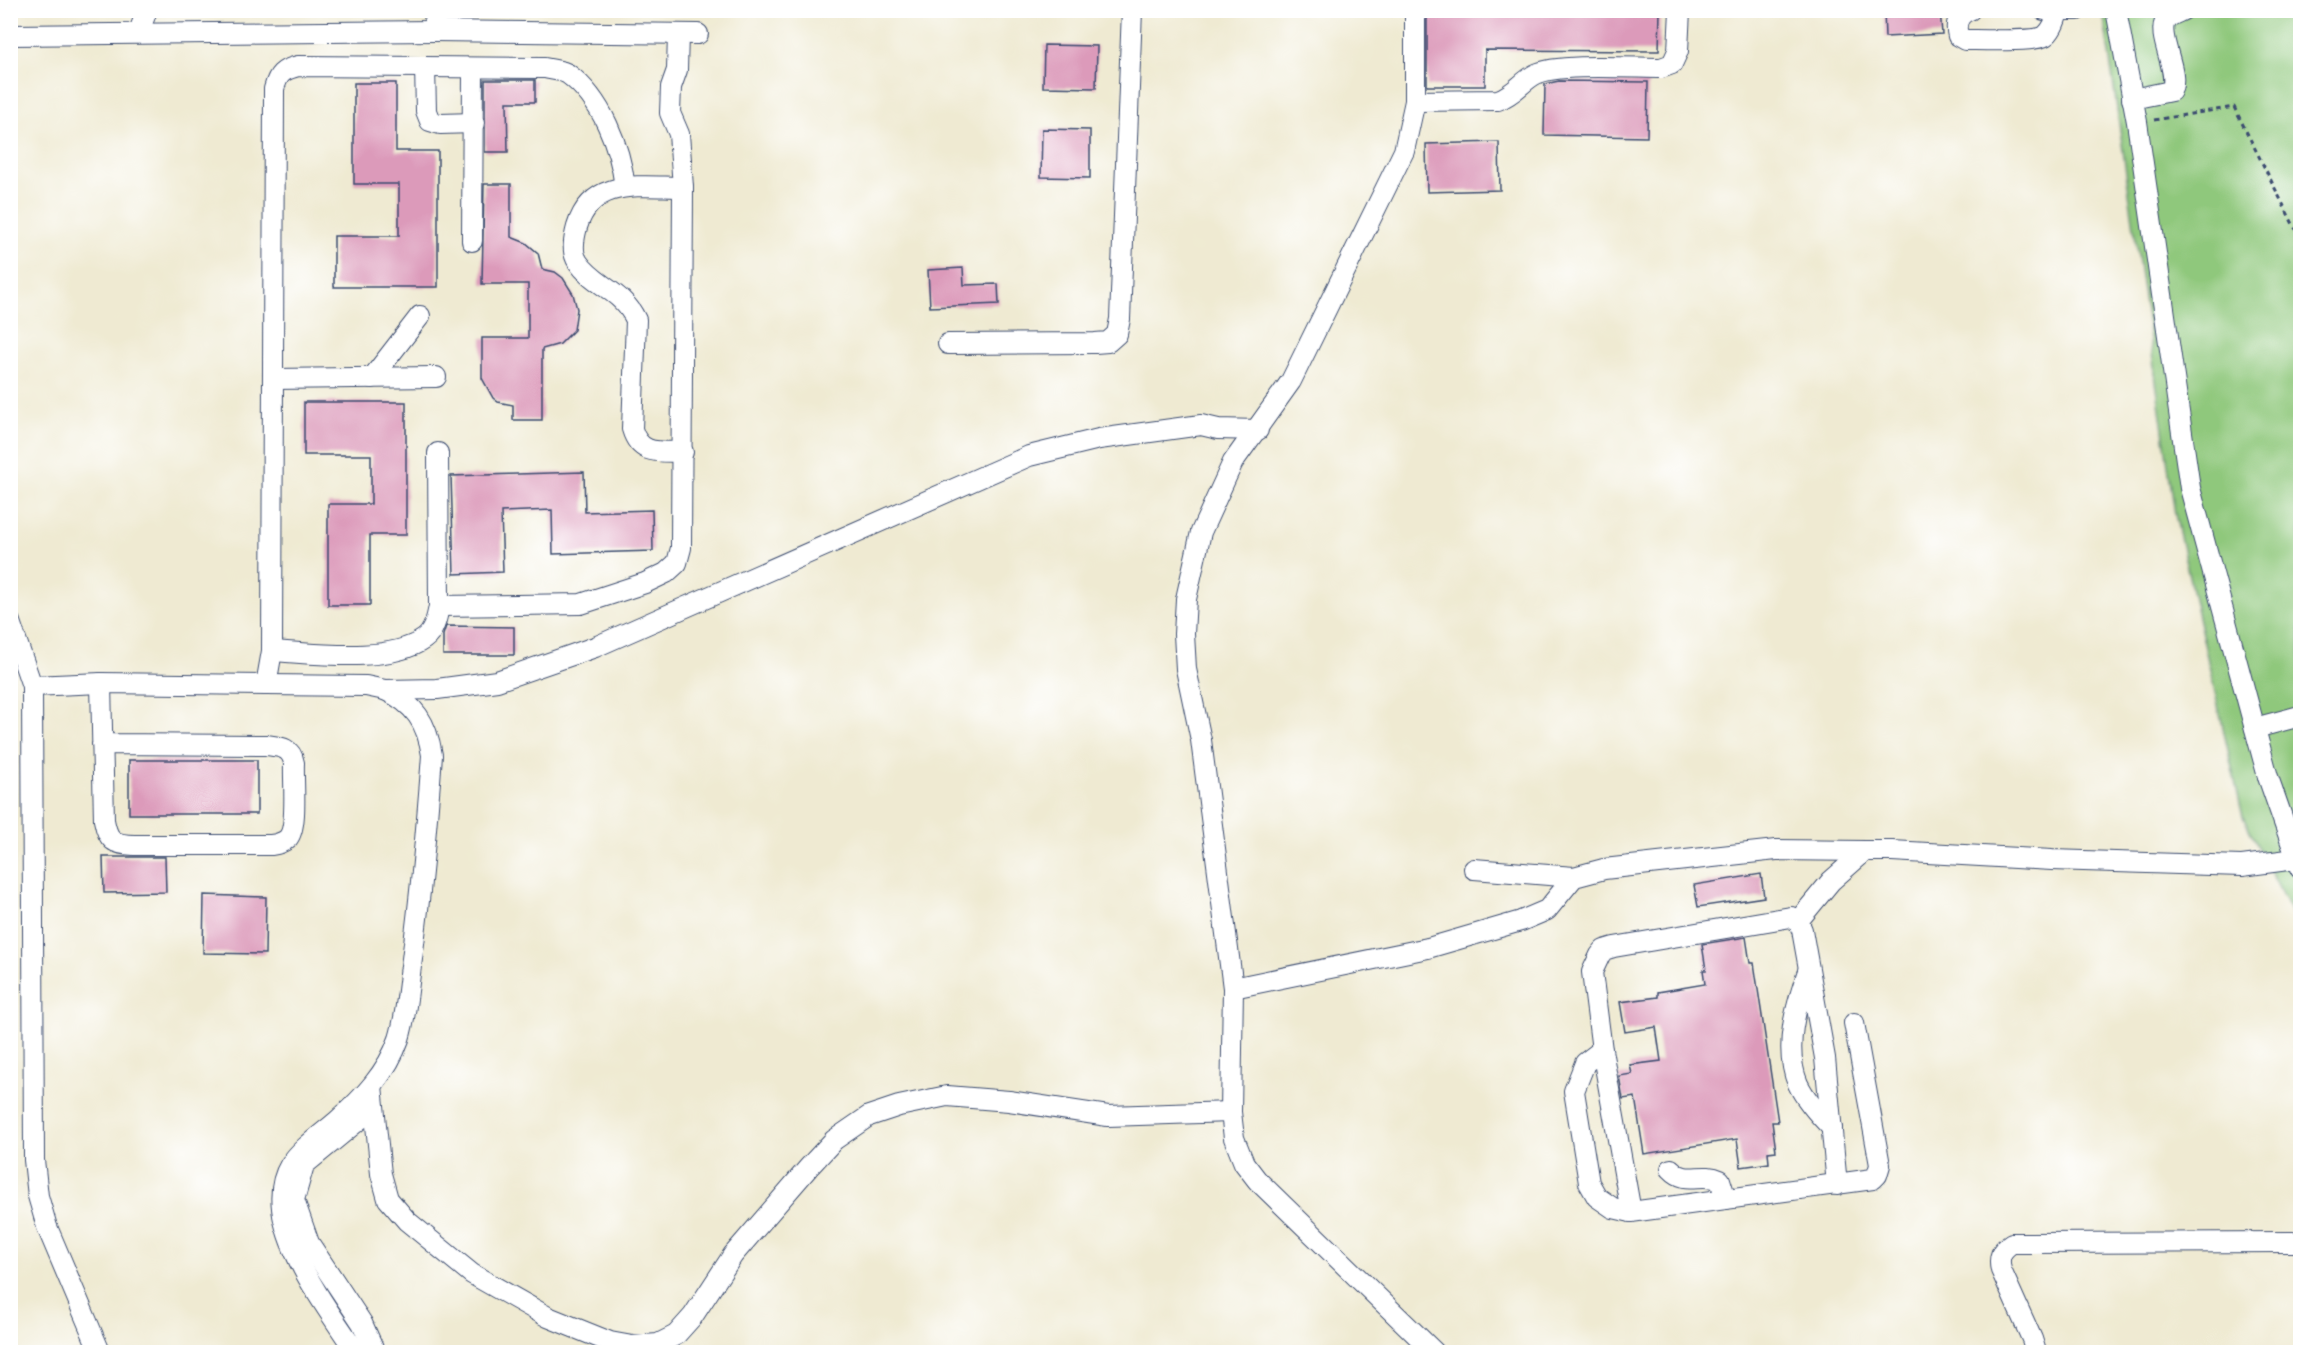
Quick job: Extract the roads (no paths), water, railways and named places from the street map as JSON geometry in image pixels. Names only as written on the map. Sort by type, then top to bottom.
[{"type":"street","points":[[139,32],[147,10]]},
{"type":"street","points":[[434,10],[435,32]]},
{"type":"street","points":[[948,344],[1095,343],[1108,342],[1117,334],[1124,258],[1132,10]]},
{"type":"street","points":[[1415,10],[1415,100],[1404,151],[1291,381],[1233,462],[1201,532],[1186,599],[1184,634],[1186,669],[1201,740],[1233,988],[1231,1112],[1234,1138],[1244,1163],[1257,1180],[1434,1353]]},
{"type":"street","points":[[1415,100],[1498,100],[1509,96],[1535,74],[1553,69],[1661,68],[1672,64],[1678,51],[1680,10]]},
{"type":"street","points":[[1970,10],[1964,12],[1958,19],[1956,28],[1958,36],[1965,40],[2032,39],[2045,36],[2054,25],[2058,11]]},
{"type":"street","points":[[2044,10],[2077,10]]},
{"type":"street","points":[[1474,869],[1575,877],[1604,869],[1776,850],[1892,850],[2052,860],[2242,866],[2298,863],[2268,777],[2190,488],[2137,122],[2116,10]]},
{"type":"street","points":[[2132,99],[2171,91],[2174,85],[2164,26],[2168,18],[2183,10]]},
{"type":"street","points":[[10,34],[139,32],[688,34],[671,87],[670,113],[679,134],[683,188],[681,548],[677,563],[666,573],[582,604],[439,606]]},
{"type":"street","points":[[266,685],[272,651],[274,89],[277,76],[284,70],[297,66],[545,68],[566,73],[594,102],[603,118],[622,165],[625,188]]},
{"type":"street","points":[[425,67],[426,111],[430,120],[440,124],[474,123]]},
{"type":"street","points":[[472,242],[473,68]]},
{"type":"street","points":[[682,452],[647,450],[636,441],[632,429],[636,320],[630,308],[608,288],[587,274],[576,260],[573,241],[580,216],[590,200],[605,191],[625,188],[683,188]]},
{"type":"street","points":[[372,378],[420,316]]},
{"type":"street","points":[[273,379],[436,377]]},
{"type":"street","points":[[32,686],[100,683],[366,686],[385,690],[437,689],[497,681],[595,647],[1029,456],[1111,437],[1201,425],[1218,429],[1258,430]]},
{"type":"street","points":[[1218,429],[1233,462]]},
{"type":"street","points":[[272,651],[356,655],[383,653],[410,646],[425,639],[436,624],[439,606],[438,453]]},
{"type":"street","points":[[10,622],[17,664],[32,686],[36,1184],[47,1227],[100,1353]]},
{"type":"street","points":[[100,683],[104,820],[107,833],[112,841],[122,845],[271,845],[282,843],[290,836],[293,826],[294,763],[292,754],[287,749],[266,745],[102,744]]},
{"type":"street","points":[[420,718],[427,700],[437,689]]},
{"type":"street","points":[[356,1353],[294,1251],[282,1211],[283,1182],[291,1164],[358,1102],[372,1086],[390,1061],[399,1036],[421,891],[432,755],[429,734],[420,718],[404,699],[385,690]]},
{"type":"street","points":[[2255,728],[2301,716]]},
{"type":"street","points":[[1798,921],[1831,881],[1865,851]]},
{"type":"street","points":[[1233,988],[1428,948],[1521,921],[1547,910],[1575,877]]},
{"type":"street","points":[[1631,1212],[1602,1050],[1593,972],[1600,955],[1604,950],[1791,917],[1798,921],[1802,930],[1825,1058],[1837,1185]]},
{"type":"street","points":[[1809,970],[1793,1023],[1791,1052],[1798,1083],[1811,1106],[1832,1128]]},
{"type":"street","points":[[1602,1050],[1585,1063],[1574,1092],[1589,1183],[1597,1197],[1605,1203],[1613,1208],[1631,1212],[1868,1181],[1877,1175],[1879,1170],[1854,1023]]},
{"type":"street","points":[[372,1086],[381,1174],[388,1199],[407,1221],[472,1274],[548,1317],[610,1342],[633,1346],[658,1344],[676,1335],[693,1316],[733,1255],[809,1167],[834,1140],[869,1116],[899,1106],[947,1096],[1009,1101],[1108,1116],[1231,1112]]},
{"type":"street","points":[[372,1086],[360,1119],[304,1165],[294,1200],[309,1243],[362,1323],[375,1353]]},
{"type":"street","points":[[1671,1168],[1677,1176],[1688,1178],[1711,1176],[1720,1180],[1726,1199]]},
{"type":"street","points":[[2036,1353],[1999,1261],[2002,1250],[2012,1243],[2301,1242]]}]
